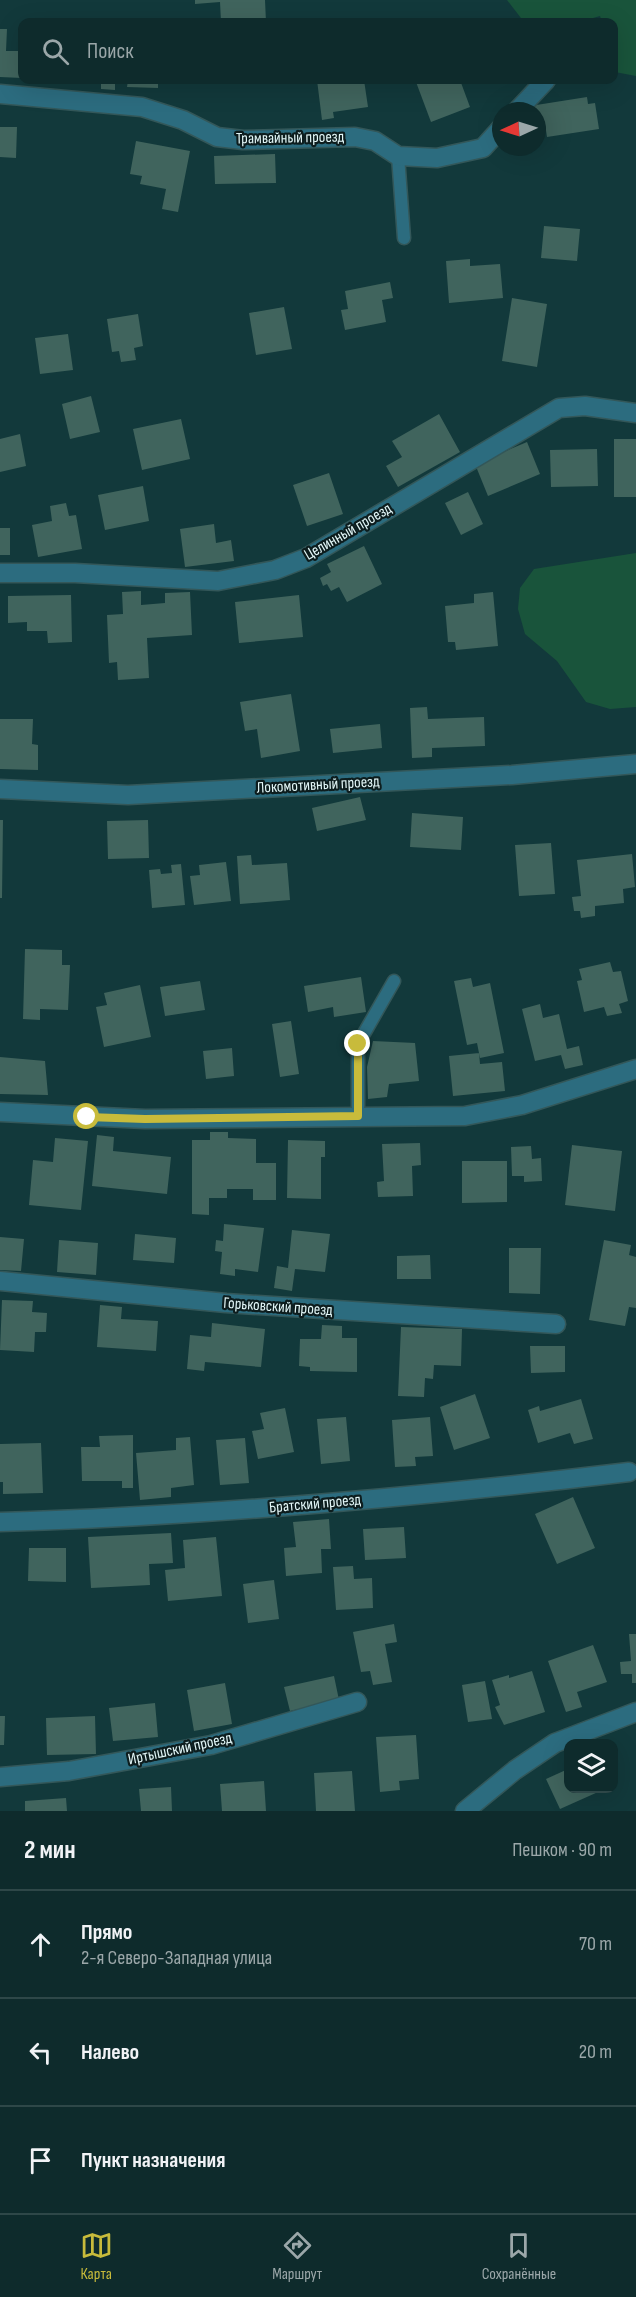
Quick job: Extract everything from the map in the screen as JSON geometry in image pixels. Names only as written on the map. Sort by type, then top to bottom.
[{"type":"street","points":[[525,102],[542,84]]},
{"type":"street","name":"Трамвайный проезд","points":[[0,94],[142,107],[183,120],[217,137],[243,140],[355,137],[375,141],[398,156],[437,158],[483,148],[492,138]]},
{"type":"street","name":"Целинный проезд","points":[[0,573],[75,573],[218,581],[275,570],[306,558],[559,408],[585,406],[636,412]]},
{"type":"street","name":"Локомотивный проезд","points":[[0,789],[128,795],[512,775],[636,764]]},
{"type":"street","points":[[0,1112],[145,1119],[465,1116],[522,1105],[636,1069]]},
{"type":"street","name":"Горьковский проезд","points":[[0,1281],[226,1303],[556,1324]]},
{"type":"street","name":"Братский проезд","points":[[0,1522],[188,1515],[523,1485],[632,1471]]},
{"type":"street","name":"Иртышский проезд","points":[[0,1777],[69,1771],[212,1745],[357,1702]]},
{"type":"street","points":[[465,1811],[515,1770],[555,1743],[636,1712]]},
{"type":"lane","points":[[398,156],[404,238]]},
{"type":"lane","points":[[358,1116],[358,1044],[394,981]]},
{"type":"green space","points":[[507,0],[636,0],[636,76],[618,73],[618,18],[601,18],[600,16],[593,18],[521,18]]},
{"type":"green space","points":[[636,553],[636,707],[610,709],[586,702],[557,661],[525,634],[518,609],[520,588],[534,569]]},
{"type":"building","points":[[195,0],[265,0],[266,18],[221,18],[220,2],[195,4]]},
{"type":"building","points":[[0,29],[7,29],[6,51],[18,51],[18,78],[0,77]]},
{"type":"building","points":[[101,84],[115,84],[115,90],[101,89]]},
{"type":"building","points":[[127,84],[158,84],[158,88],[127,87]]},
{"type":"building","points":[[318,84],[365,84],[368,107],[333,112],[334,118],[322,120]]},
{"type":"building","points":[[417,84],[461,84],[470,107],[431,122]]},
{"type":"building","points":[[587,97],[588,104],[595,103],[599,129],[547,137],[546,103]]},
{"type":"building","points":[[0,127],[17,127],[16,158],[0,157]]},
{"type":"building","points":[[136,141],[190,151],[178,212],[162,209],[166,189],[140,184],[142,176],[130,174]]},
{"type":"building","points":[[275,154],[276,183],[215,184],[214,156]]},
{"type":"building","points":[[544,226],[580,229],[577,261],[541,258]]},
{"type":"building","points":[[470,259],[470,266],[500,264],[503,298],[449,303],[446,261]]},
{"type":"building","points":[[390,282],[393,298],[382,300],[386,322],[345,330],[341,310],[348,309],[345,291]]},
{"type":"building","points":[[512,298],[547,304],[537,367],[502,361]]},
{"type":"building","points":[[284,307],[292,349],[256,355],[249,313]]},
{"type":"building","points":[[138,314],[143,346],[134,348],[136,360],[121,362],[119,351],[112,352],[107,319]]},
{"type":"building","points":[[68,334],[73,370],[40,374],[35,338]]},
{"type":"building","points":[[91,396],[100,432],[70,439],[62,404]]},
{"type":"building","points":[[439,414],[460,452],[398,487],[386,466],[402,457],[392,441]]},
{"type":"building","points":[[181,419],[190,459],[142,470],[133,429]]},
{"type":"building","points":[[20,434],[26,466],[0,472],[0,439]]},
{"type":"building","points":[[614,439],[636,439],[636,497],[614,497]]},
{"type":"building","points":[[527,442],[540,474],[488,496],[475,464]]},
{"type":"building","points":[[597,449],[598,486],[551,487],[550,450]]},
{"type":"building","points":[[329,473],[343,514],[307,526],[293,485]]},
{"type":"building","points":[[143,486],[149,521],[105,530],[98,495]]},
{"type":"building","points":[[468,492],[483,524],[461,535],[445,503]]},
{"type":"building","points":[[66,503],[69,516],[76,515],[82,549],[38,557],[32,525],[52,521],[50,506]]},
{"type":"building","points":[[214,524],[216,543],[231,540],[234,561],[185,567],[180,529]]},
{"type":"building","points":[[0,528],[10,528],[10,555],[0,555]]},
{"type":"building","points":[[364,546],[382,584],[347,602],[339,587],[331,591],[327,584],[323,586],[320,578],[331,572],[327,564]]},
{"type":"building","points":[[141,591],[141,605],[165,603],[165,593],[190,592],[192,635],[147,638],[149,678],[118,680],[117,662],[109,663],[107,615],[123,614],[122,592]]},
{"type":"building","points":[[493,592],[498,646],[456,650],[455,642],[448,642],[445,606],[474,603],[474,594]]},
{"type":"building","points":[[71,595],[72,642],[48,643],[47,631],[27,631],[27,622],[8,623],[8,596]]},
{"type":"building","points":[[299,595],[303,637],[239,643],[235,602]]},
{"type":"building","points":[[291,694],[300,751],[261,758],[257,729],[245,731],[240,702]]},
{"type":"building","points":[[427,707],[428,719],[484,717],[485,746],[432,748],[432,757],[412,758],[410,708]]},
{"type":"building","points":[[0,719],[33,719],[32,744],[38,745],[38,770],[0,769]]},
{"type":"building","points":[[380,724],[382,748],[333,753],[330,729]]},
{"type":"building","points":[[360,797],[366,820],[317,831],[312,808]]},
{"type":"building","points":[[412,813],[463,817],[461,850],[410,847]]},
{"type":"building","points":[[0,820],[3,820],[2,898],[0,898]]},
{"type":"building","points":[[148,820],[149,858],[108,859],[107,821]]},
{"type":"building","points":[[551,843],[555,894],[519,896],[515,845]]},
{"type":"building","points":[[632,854],[635,887],[623,889],[624,903],[595,906],[595,916],[581,918],[580,911],[574,911],[572,897],[581,896],[577,860]]},
{"type":"building","points":[[251,855],[252,865],[287,863],[290,900],[240,904],[237,856]]},
{"type":"building","points":[[226,862],[231,901],[194,905],[190,876],[200,875],[199,865]]},
{"type":"building","points":[[181,864],[185,905],[152,908],[149,870],[160,869],[161,874],[172,873],[171,865]]},
{"type":"building","points":[[25,949],[62,950],[62,965],[70,965],[68,1010],[40,1009],[40,1020],[23,1019]]},
{"type":"building","points":[[610,962],[613,972],[621,971],[628,1001],[619,1004],[622,1013],[607,1016],[604,1007],[584,1012],[577,981],[582,980],[579,969]]},
{"type":"building","points":[[361,977],[366,1012],[334,1017],[333,1007],[308,1012],[304,986]]},
{"type":"building","points":[[471,978],[473,987],[490,983],[504,1053],[480,1058],[477,1043],[467,1045],[454,981]]},
{"type":"building","points":[[200,981],[205,1010],[165,1016],[160,987]]},
{"type":"building","points":[[140,985],[151,1037],[104,1047],[96,1007],[107,1005],[104,993]]},
{"type":"building","points":[[540,1004],[543,1018],[559,1014],[567,1049],[579,1046],[583,1065],[565,1069],[561,1055],[535,1061],[522,1009]]},
{"type":"building","points":[[291,1021],[299,1074],[280,1077],[272,1024]]},
{"type":"building","points":[[373,1041],[415,1043],[419,1081],[389,1084],[387,1097],[368,1099],[367,1067]]},
{"type":"building","points":[[232,1048],[234,1076],[206,1079],[203,1051]]},
{"type":"building","points":[[479,1053],[480,1064],[502,1062],[505,1091],[453,1096],[449,1056]]},
{"type":"building","points":[[0,1057],[45,1061],[48,1095],[0,1094]]},
{"type":"building","points":[[210,1132],[228,1132],[228,1138],[256,1139],[256,1163],[276,1163],[276,1200],[253,1200],[253,1189],[227,1189],[227,1198],[209,1198],[209,1215],[192,1214],[192,1140],[210,1140]]},
{"type":"building","points":[[97,1135],[114,1137],[113,1151],[171,1157],[167,1194],[92,1186]]},
{"type":"building","points":[[55,1138],[88,1141],[81,1210],[29,1205],[33,1160],[53,1162]]},
{"type":"building","points":[[288,1140],[325,1141],[325,1157],[321,1157],[321,1199],[287,1198]]},
{"type":"building","points":[[420,1143],[421,1165],[412,1166],[413,1196],[378,1197],[377,1182],[384,1181],[382,1144]]},
{"type":"building","points":[[572,1145],[622,1151],[615,1211],[565,1205]]},
{"type":"building","points":[[531,1146],[532,1159],[541,1158],[542,1181],[524,1182],[524,1176],[512,1176],[511,1147]]},
{"type":"building","points":[[462,1161],[507,1161],[507,1202],[462,1203]]},
{"type":"building","points":[[224,1224],[264,1228],[258,1272],[235,1269],[235,1276],[220,1274],[222,1252],[215,1251],[216,1240],[223,1241]]},
{"type":"building","points":[[292,1230],[330,1234],[325,1272],[295,1269],[292,1291],[274,1288],[277,1266],[288,1268]]},
{"type":"building","points":[[135,1234],[176,1238],[174,1263],[133,1260]]},
{"type":"building","points":[[0,1237],[24,1239],[21,1271],[0,1270]]},
{"type":"building","points":[[59,1240],[98,1243],[96,1275],[57,1272]]},
{"type":"building","points":[[604,1240],[631,1245],[629,1255],[636,1257],[636,1308],[629,1307],[625,1326],[589,1320]]},
{"type":"building","points":[[509,1248],[541,1248],[540,1294],[509,1293]]},
{"type":"building","points":[[430,1255],[431,1279],[397,1279],[397,1256]]},
{"type":"building","points":[[2,1300],[33,1301],[32,1312],[47,1313],[46,1332],[35,1332],[34,1352],[0,1350]]},
{"type":"building","points":[[100,1305],[122,1307],[121,1319],[158,1321],[156,1351],[97,1347]]},
{"type":"building","points":[[212,1323],[265,1329],[261,1367],[205,1362],[204,1371],[187,1369],[190,1335],[211,1337]]},
{"type":"building","points":[[322,1325],[342,1326],[342,1338],[357,1338],[357,1372],[310,1371],[310,1367],[299,1366],[300,1339],[321,1339]]},
{"type":"building","points":[[401,1327],[462,1329],[461,1366],[434,1365],[433,1379],[425,1378],[424,1397],[398,1396]]},
{"type":"building","points":[[530,1346],[565,1346],[565,1372],[531,1373]]},
{"type":"building","points":[[475,1394],[490,1438],[454,1450],[440,1407]]},
{"type":"building","points":[[581,1399],[593,1439],[574,1444],[570,1433],[538,1443],[528,1410],[539,1406],[540,1411]]},
{"type":"building","points":[[285,1408],[294,1452],[258,1459],[252,1431],[264,1429],[260,1413]]},
{"type":"building","points":[[346,1417],[350,1461],[321,1464],[317,1419]]},
{"type":"building","points":[[430,1417],[433,1456],[415,1457],[416,1466],[395,1467],[392,1420]]},
{"type":"building","points":[[133,1435],[133,1488],[122,1488],[122,1481],[82,1481],[81,1447],[100,1447],[99,1436]]},
{"type":"building","points":[[190,1437],[194,1485],[171,1488],[171,1497],[140,1500],[136,1453],[176,1450],[176,1438]]},
{"type":"building","points":[[245,1438],[249,1483],[220,1485],[216,1440]]},
{"type":"building","points":[[41,1443],[43,1493],[3,1494],[3,1482],[0,1482],[0,1444]]},
{"type":"building","points":[[573,1497],[595,1548],[557,1564],[535,1514]]},
{"type":"building","points":[[329,1519],[331,1549],[321,1549],[322,1573],[286,1576],[284,1548],[296,1547],[293,1522]]},
{"type":"building","points":[[404,1527],[406,1558],[365,1560],[363,1529]]},
{"type":"building","points":[[171,1533],[173,1563],[149,1564],[150,1585],[91,1588],[88,1537]]},
{"type":"building","points":[[216,1537],[222,1596],[168,1601],[165,1570],[185,1568],[183,1540]]},
{"type":"building","points":[[29,1548],[66,1548],[66,1582],[28,1581]]},
{"type":"building","points":[[353,1566],[354,1579],[372,1578],[373,1608],[336,1610],[333,1567]]},
{"type":"building","points":[[274,1580],[279,1619],[248,1623],[243,1584]]},
{"type":"building","points":[[394,1624],[397,1642],[385,1644],[392,1682],[373,1685],[370,1671],[361,1672],[353,1632]]},
{"type":"building","points":[[629,1634],[636,1634],[636,1683],[632,1683],[632,1674],[621,1674],[620,1662],[631,1661]]},
{"type":"building","points":[[593,1645],[607,1682],[577,1692],[582,1707],[566,1712],[548,1661]]},
{"type":"building","points":[[532,1671],[545,1712],[504,1725],[495,1707],[500,1705],[492,1680]]},
{"type":"building","points":[[334,1676],[339,1700],[290,1711],[284,1687]]},
{"type":"building","points":[[485,1681],[492,1719],[468,1722],[462,1685]]},
{"type":"building","points":[[225,1683],[232,1724],[194,1731],[187,1690]]},
{"type":"building","points":[[155,1703],[158,1737],[113,1741],[109,1708]]},
{"type":"building","points":[[0,1716],[5,1716],[4,1745],[0,1745]]},
{"type":"building","points":[[95,1716],[96,1754],[47,1755],[46,1718]]},
{"type":"building","points":[[416,1735],[419,1779],[399,1781],[400,1790],[380,1792],[376,1737]]},
{"type":"building","points":[[352,1771],[355,1811],[316,1811],[314,1773]]},
{"type":"building","points":[[564,1771],[564,1793],[596,1793],[560,1809],[546,1779]]},
{"type":"building","points":[[264,1781],[266,1811],[222,1811],[220,1784]]},
{"type":"building","points":[[171,1787],[172,1811],[141,1811],[139,1789]]},
{"type":"building","points":[[66,1798],[67,1811],[25,1811],[25,1801]]},
{"type":"route","points":[[87,1117],[145,1119],[358,1116],[356,1074],[358,1044]]}]
